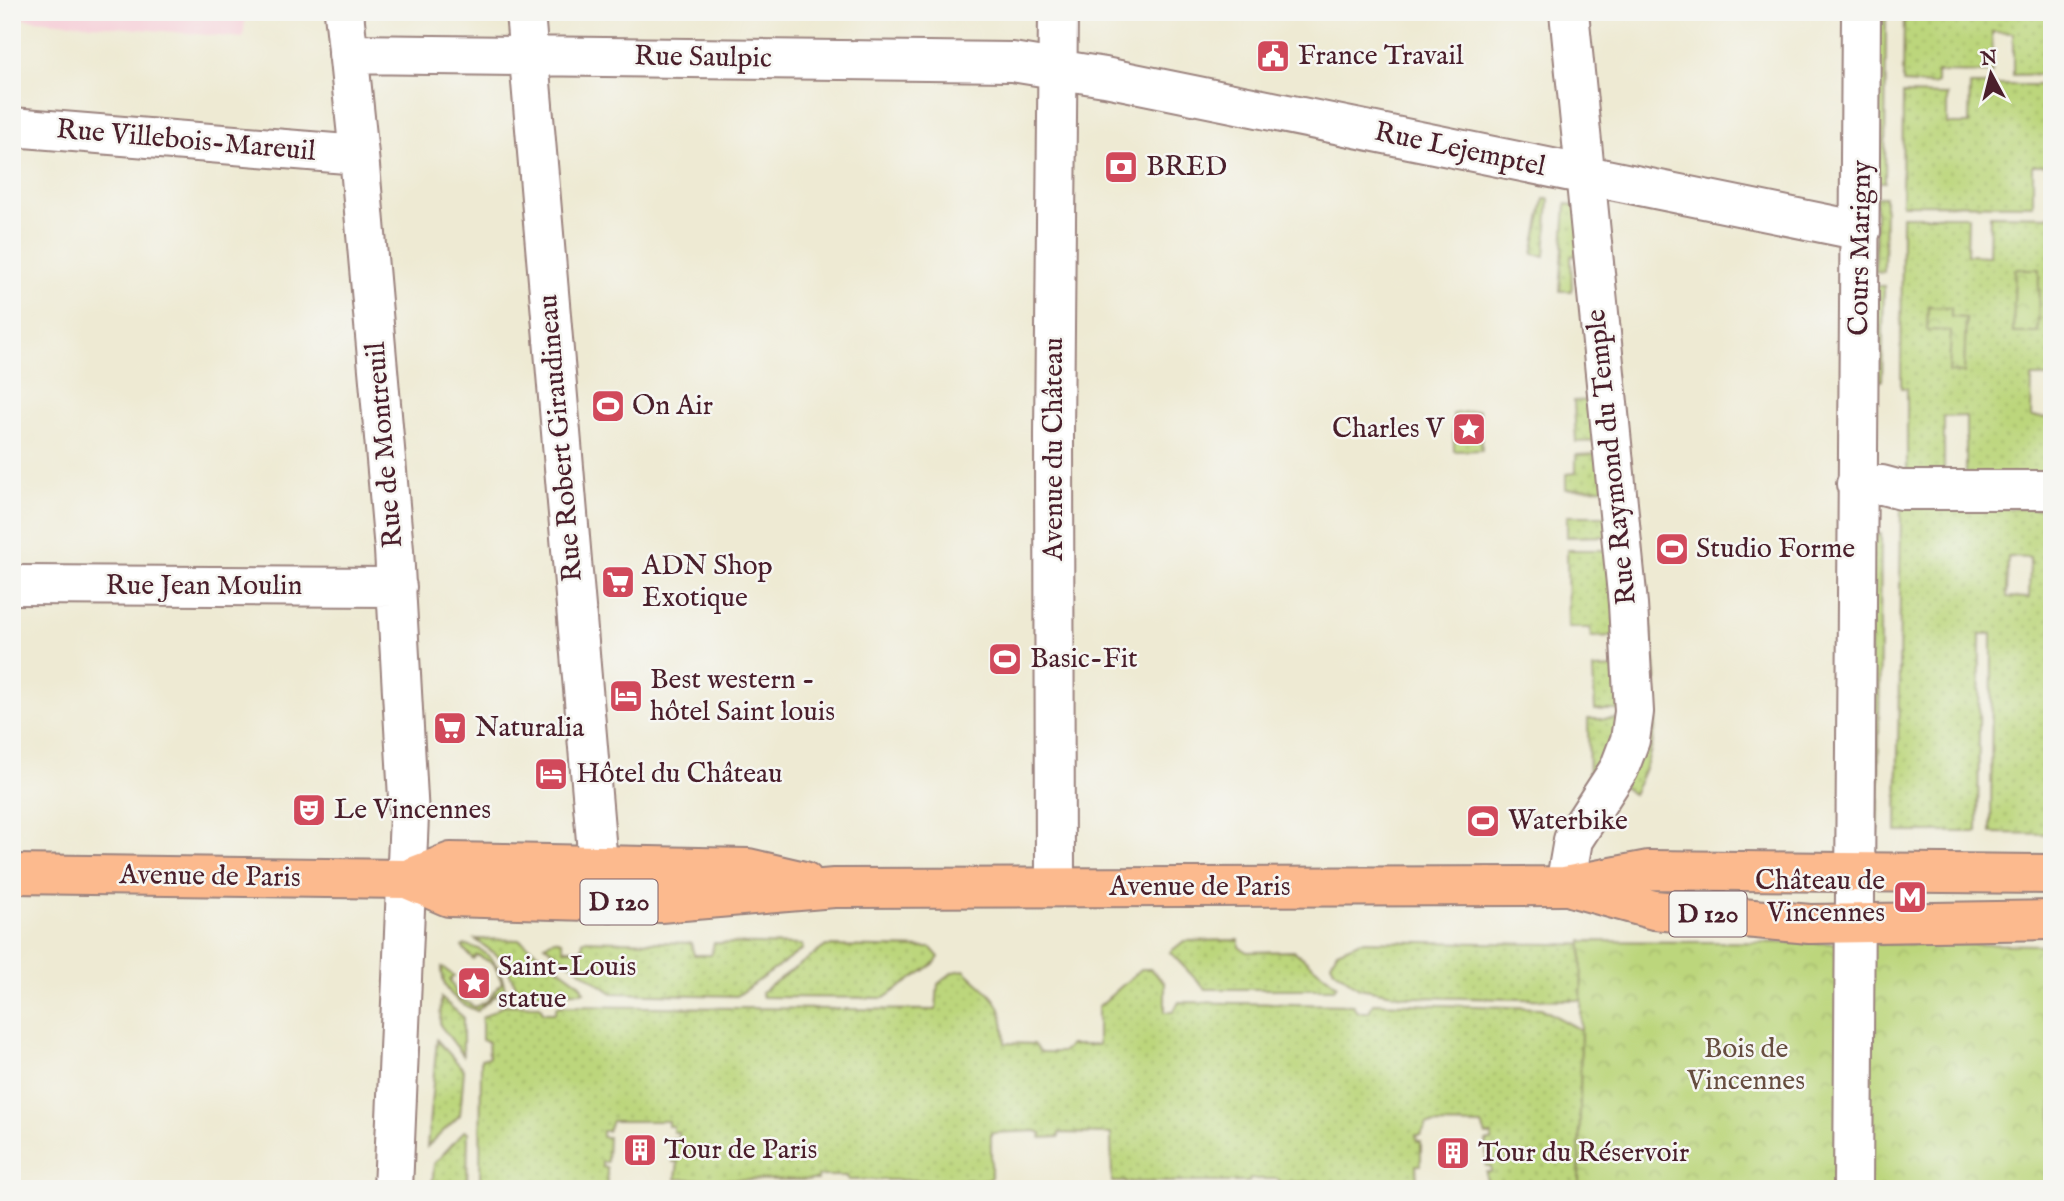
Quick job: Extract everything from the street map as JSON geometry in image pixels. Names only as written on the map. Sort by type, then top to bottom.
[{"type":"main road","name":"Avenue de Paris","points":[[407,880],[451,862],[597,864],[748,868],[834,888]]},
{"type":"main road","name":"Avenue de Paris","points":[[12,874],[407,880],[449,897],[660,903],[834,888],[1565,886],[1649,870],[2052,874]]},
{"type":"main road","name":"Avenue de Paris","points":[[1565,886],[1654,910],[1810,924],[1855,933],[2052,920]]},
{"type":"street","name":"Rue de Montreuil","points":[[344,12],[397,587],[409,816],[393,1189]]},
{"type":"street","name":"Rue Robert Giraudineau","points":[[525,12],[597,864]]},
{"type":"street","name":"Avenue du Château","points":[[1055,887],[1054,434],[1058,12]]},
{"type":"street","name":"Rue Raymond du Temple","points":[[1565,886],[1573,840],[1619,769],[1630,740],[1634,712],[1628,604],[1583,175],[1569,12]]},
{"type":"street","name":"Cours Marigny","points":[[1853,1189],[1861,12]]},
{"type":"street","name":"Rue Saulpic","points":[[348,54],[1012,62],[1058,69]]},
{"type":"street","name":"Rue Lejemptel","points":[[1058,69],[1861,231]]},
{"type":"street","name":"Rue Villebois-Mareuil","points":[[12,127],[359,155]]},
{"type":"street","points":[[1856,484],[1882,485],[1901,490],[2052,490]]},
{"type":"street","name":"Rue Jean Moulin","points":[[12,585],[397,587]]},
{"type":"shaded area","points":[[12,12],[246,12],[243,38],[12,18]]},
{"type":"green space","points":[[1877,12],[1886,12],[1885,182],[1876,182]]},
{"type":"green space","points":[[1904,12],[2052,12],[2052,74],[2013,75],[2013,33],[1992,32],[1992,73],[1937,72],[1937,83],[1933,85],[1903,83]]},
{"type":"green space","points":[[1970,85],[2052,85],[2052,165],[2033,165],[2033,205],[1902,204],[1903,94],[1947,95],[1947,124],[1969,124]]},
{"type":"green space","points":[[1876,197],[1885,197],[1884,273],[1875,272]]},
{"type":"green space","points":[[1544,199],[1549,199],[1545,256],[1533,254]]},
{"type":"green space","points":[[1566,204],[1578,206],[1583,255],[1571,256],[1572,291],[1560,291]]},
{"type":"green space","points":[[1990,215],[2052,216],[2052,377],[2032,377],[2031,417],[2052,418],[2052,484],[1966,482],[1966,416],[1944,417],[1944,483],[1907,475],[1907,388],[1901,388],[1902,216],[1968,216],[1967,255],[1989,256]]},
{"type":"green space","points":[[2015,269],[2039,269],[2038,333],[2013,333]]},
{"type":"green space","points":[[1875,286],[1884,286],[1882,381],[1872,380]]},
{"type":"green space","points":[[1928,307],[1951,308],[1951,317],[1966,318],[1964,373],[1949,372],[1951,331],[1927,330]]},
{"type":"green space","points":[[1597,400],[1601,441],[1576,442],[1574,401]]},
{"type":"green space","points":[[1479,410],[1482,450],[1454,451],[1453,414]]},
{"type":"green space","points":[[1602,454],[1606,488],[1566,489],[1566,474],[1576,473],[1576,455]]},
{"type":"green space","points":[[1901,507],[2052,509],[2052,834],[1991,833],[1992,634],[1980,634],[1978,832],[1897,832]],"holes":[[[2008,557],[2030,558],[2029,598],[2007,597]]]},
{"type":"green space","points":[[1567,516],[1609,516],[1610,536],[1567,537]]},
{"type":"green space","points":[[1881,534],[1878,834],[1868,834],[1871,535]]},
{"type":"green space","points":[[1567,550],[1612,550],[1617,636],[1591,637],[1590,628],[1568,628]]},
{"type":"green space","points":[[1645,565],[1656,680],[1642,681],[1631,567]]},
{"type":"green space","points":[[1620,668],[1623,710],[1595,710],[1593,669]]},
{"type":"green space","points":[[1656,693],[1652,745],[1633,794],[1622,787],[1643,694]]},
{"type":"green space","points":[[1588,719],[1624,719],[1582,808],[1583,788],[1589,788]]},
{"type":"green space","points":[[475,939],[520,940],[579,983],[584,992],[520,993],[502,959]]},
{"type":"green space","points":[[554,939],[562,941],[564,949],[582,949],[583,940],[691,943],[694,955],[711,955],[714,943],[802,945],[803,949],[737,996],[612,993],[545,945]]},
{"type":"green space","points":[[1239,940],[1239,947],[1247,952],[1294,951],[1337,985],[1334,989],[1205,989],[1170,952],[1184,941]]},
{"type":"green space","points":[[1361,941],[1676,946],[1628,1001],[1410,997],[1359,988],[1334,969],[1331,963],[1337,951]]},
{"type":"green space","name":"Bois de Vincennes","points":[[1582,941],[2052,945],[2052,1189],[1579,1189]]},
{"type":"green space","points":[[465,945],[481,950],[493,960],[501,974],[505,990],[477,1011],[451,995],[444,982],[442,967],[454,976],[450,980],[458,997],[475,1007],[487,1001],[502,982],[494,964],[477,955],[473,959],[462,947]]},
{"type":"green space","points":[[826,946],[931,948],[939,957],[935,963],[884,998],[763,997],[761,992]]},
{"type":"green space","points":[[1141,969],[1150,969],[1165,983],[1165,1012],[1173,1012],[1179,1002],[1353,1005],[1357,1012],[1369,1012],[1373,1003],[1541,1008],[1579,1029],[1595,1033],[1622,1189],[1486,1189],[1486,1172],[1491,1172],[1491,1166],[1486,1166],[1486,1141],[1491,1141],[1492,1135],[1486,1135],[1482,1125],[1427,1124],[1421,1135],[1416,1135],[1417,1141],[1421,1141],[1421,1165],[1416,1165],[1417,1182],[1279,1182],[1278,1179],[1250,1179],[1249,1182],[1112,1182],[1111,1134],[1059,1133],[1059,1137],[1041,1138],[1042,1133],[1037,1131],[991,1133],[991,1178],[988,1180],[848,1180],[847,1176],[818,1176],[818,1180],[676,1179],[678,1162],[673,1162],[673,1138],[678,1138],[678,1132],[673,1132],[673,1126],[668,1126],[668,1121],[612,1121],[608,1131],[602,1131],[602,1137],[608,1137],[607,1162],[602,1162],[602,1167],[607,1168],[607,1189],[480,1189],[481,1059],[489,1057],[488,1042],[482,1040],[482,1018],[504,1005],[540,1006],[543,1013],[555,1013],[557,1006],[936,1010],[938,984],[953,972],[964,970],[995,1000],[1002,1016],[1005,1043],[1034,1044],[1040,1052],[1062,1052],[1070,1045],[1098,1045],[1098,1007]]},
{"type":"green space","points":[[441,998],[463,1017],[463,1055],[440,1025]]},
{"type":"green space","points":[[437,1040],[464,1070],[460,1115],[427,1147]]},
{"type":"green space","points":[[464,1131],[468,1132],[467,1189],[432,1189],[434,1164]]},
{"type":"place","name":"France Travail","points":[[1273,56]]},
{"type":"place","name":"BRED","points":[[1121,167]]},
{"type":"place","name":"On Air","points":[[608,406]]},
{"type":"place","name":"Charles V","points":[[1469,429]]},
{"type":"place","name":"Studio Forme","points":[[1672,549]]},
{"type":"place","name":"ADN Shop Exotique","points":[[618,582]]},
{"type":"place","name":"Basic-Fit","points":[[1005,659]]},
{"type":"place","name":"Best western - hôtel Saint louis","points":[[626,696]]},
{"type":"place","name":"Naturalia","points":[[450,728]]},
{"type":"place","name":"Hôtel du Château","points":[[551,774]]},
{"type":"place","name":"Le Vincennes","points":[[309,810]]},
{"type":"place","name":"Waterbike","points":[[1483,821]]},
{"type":"place","name":"Château de Vincennes","points":[[1910,897]]},
{"type":"place","name":"Saint-Louis statue","points":[[474,983]]},
{"type":"place","name":"Tour de Paris","points":[[640,1150]]},
{"type":"place","name":"Tour du Réservoir","points":[[1453,1153]]}]
